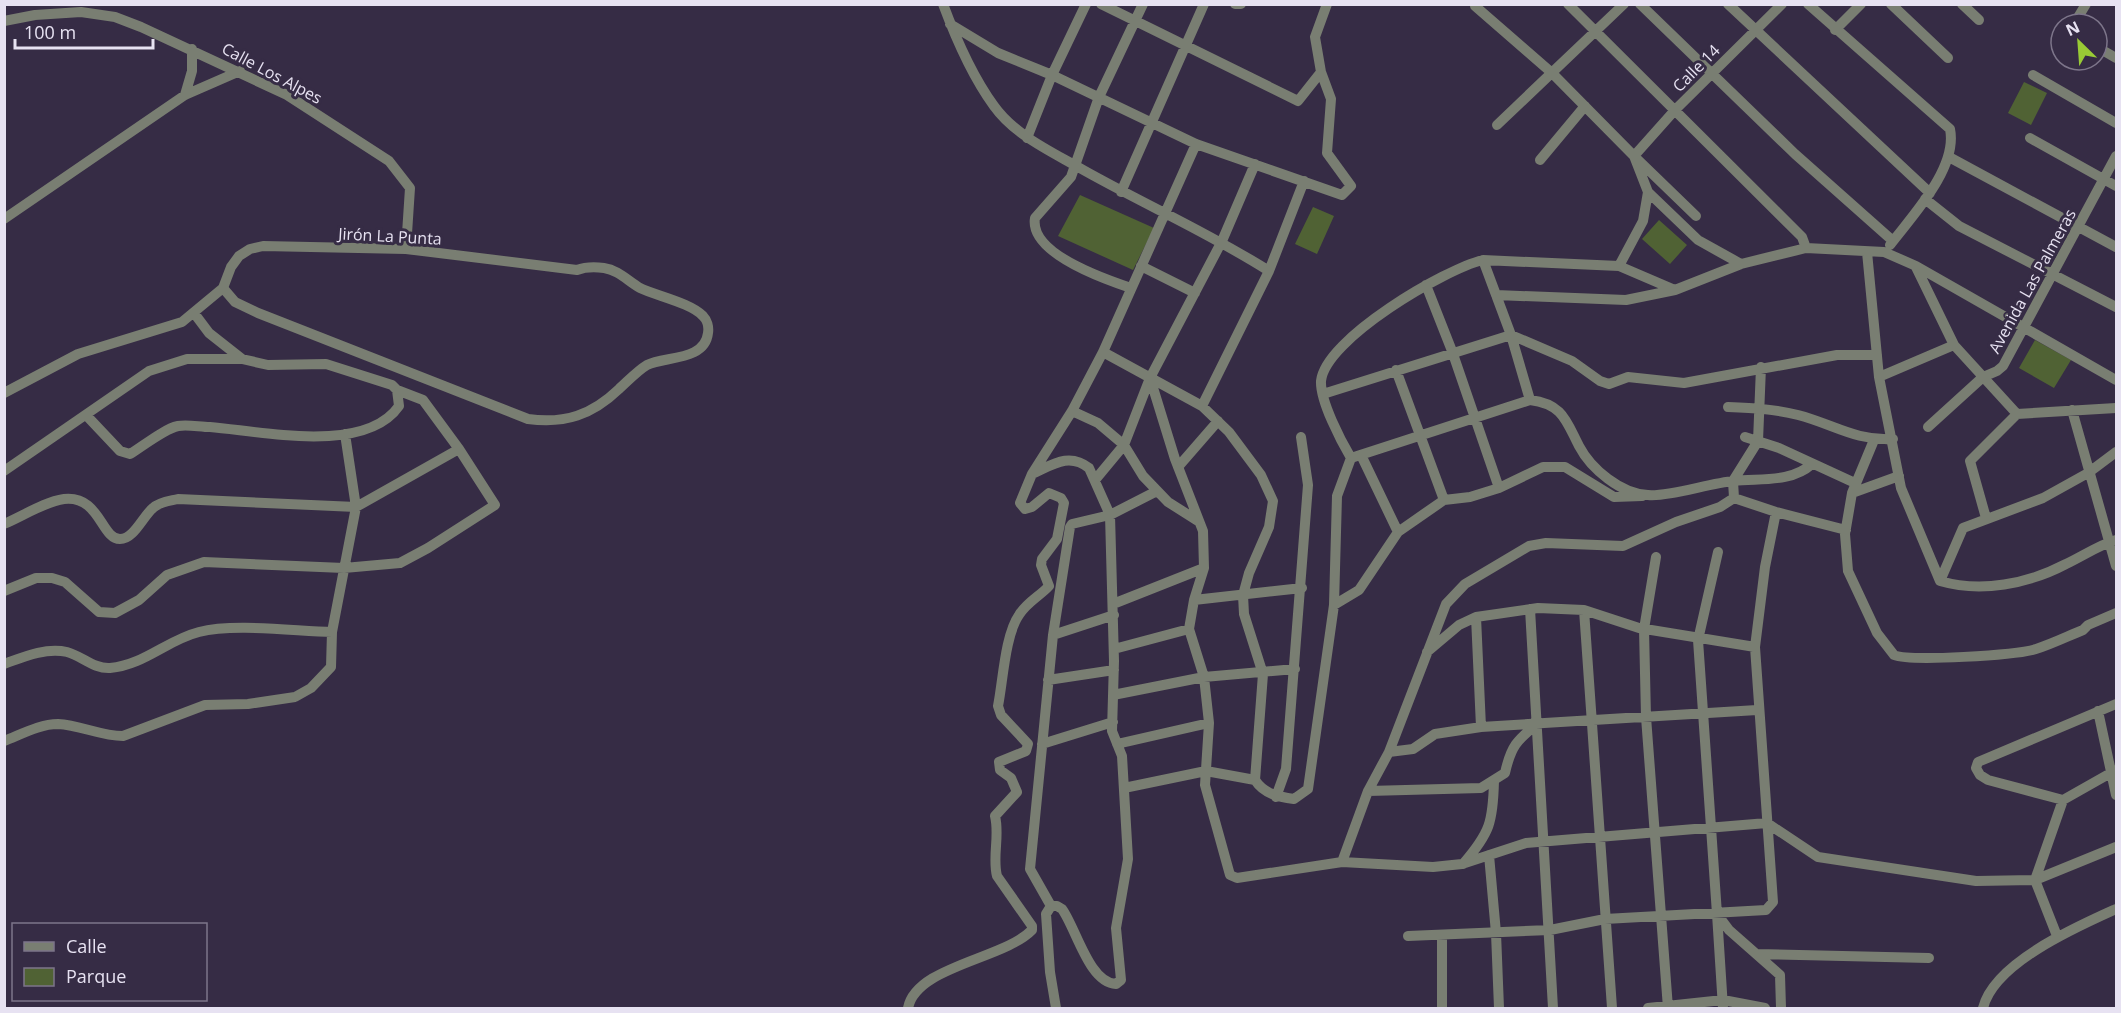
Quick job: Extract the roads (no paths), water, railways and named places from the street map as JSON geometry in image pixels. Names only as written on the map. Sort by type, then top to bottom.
[{"type":"street","points":[[1027,138],[1052,75],[1086,4]]},
{"type":"street","points":[[1101,4],[1298,101],[1321,72]]},
{"type":"street","points":[[1131,288],[1089,274],[1069,262],[1035,234],[1035,218],[1071,177],[1099,97],[1143,4]]},
{"type":"street","points":[[1121,192],[1204,4]]},
{"type":"street","points":[[1235,4],[1241,4]]},
{"type":"street","points":[[950,24],[998,53],[1052,75],[1196,144],[1342,195],[1351,186],[1328,153],[1330,99],[1321,72],[1315,38],[1327,4]]},
{"type":"street","points":[[1568,4],[1802,237],[1806,248]]},
{"type":"street","points":[[1497,125],[1624,4]]},
{"type":"street","points":[[1640,4],[1795,154],[1893,242]]},
{"type":"street","points":[[1728,4],[1959,226],[2116,307]]},
{"type":"street","name":"Calle 14","points":[[1634,156],[1675,110],[1782,4]]},
{"type":"street","points":[[1808,4],[1835,30],[1946,124],[1951,133],[1948,157],[1928,196],[1884,252]]},
{"type":"street","points":[[1835,30],[1861,4]]},
{"type":"street","points":[[1891,4],[1948,58]]},
{"type":"street","points":[[1962,4],[1978,20]]},
{"type":"street","points":[[942,5],[955,39],[994,107],[1027,138],[1121,192],[1222,241],[1269,271]]},
{"type":"street","points":[[1475,6],[1552,73],[1696,216]]},
{"type":"street","name":"Calle Los Alpes","points":[[5,20],[81,12],[115,17],[192,49],[287,95],[389,161],[402,175],[410,188],[405,249]]},
{"type":"street","points":[[185,95],[192,70],[192,49]]},
{"type":"street","points":[[4,219],[185,95],[240,71]]},
{"type":"street","points":[[2033,75],[2116,123]]},
{"type":"street","points":[[1540,160],[1585,106]]},
{"type":"street","points":[[2030,138],[2116,186]]},
{"type":"street","points":[[908,1008],[910,1000],[928,981],[1009,945],[1032,930],[1032,926],[997,876],[995,868],[998,827],[995,816],[1017,792],[1011,778],[1000,770],[999,762],[1028,748],[1029,744],[998,711],[1012,630],[1017,616],[1029,602],[1049,586],[1041,565],[1057,539],[1064,503],[1061,498],[1049,493],[1032,507],[1025,509],[1020,503],[1032,474],[1072,411],[1103,352],[1196,144]]},
{"type":"street","points":[[1634,156],[1648,192],[1698,240],[1741,264]]},
{"type":"street","name":"Avenida Las Palmeras","points":[[1928,427],[1983,377],[2003,366],[2116,156]]},
{"type":"street","points":[[1948,157],[2116,247]]},
{"type":"street","points":[[1095,480],[1124,445],[1150,378],[1222,241],[1256,164]]},
{"type":"street","points":[[1202,406],[1269,271],[1304,181]]},
{"type":"street","points":[[1618,266],[1643,221],[1648,192]]},
{"type":"street","name":"Jirón La Punta","points":[[264,246],[405,249],[577,270],[604,268],[619,273],[640,287],[697,311],[708,323],[708,334],[702,345],[687,356],[650,364],[640,370],[603,405],[590,412],[548,422],[528,419],[258,313],[235,302],[223,288],[231,267],[239,256],[264,246]]},
{"type":"street","points":[[1496,295],[1626,300],[1675,290],[1741,264],[1806,248],[1884,252],[1916,266],[2116,380]]},
{"type":"street","points":[[1867,252],[1879,377],[1899,476],[1914,522],[1940,582]]},
{"type":"street","points":[[1398,532],[1323,394],[1321,381],[1324,371],[1344,343],[1426,285],[1466,264],[1483,260],[1618,266],[1675,290]]},
{"type":"street","points":[[1483,260],[1511,335],[1530,400]]},
{"type":"street","points":[[1141,266],[1195,293]]},
{"type":"street","points":[[1916,266],[1953,345],[2017,414]]},
{"type":"street","points":[[1426,285],[1433,308],[1452,351],[1498,488]]},
{"type":"street","points":[[4,393],[78,354],[151,334],[182,322],[223,288]]},
{"type":"street","points":[[194,313],[209,333],[242,359]]},
{"type":"street","points":[[1323,394],[1452,351],[1511,335],[1572,361],[1592,376],[1609,384],[1628,377],[1684,382],[1837,355],[1877,355]]},
{"type":"street","points":[[1879,377],[1953,345]]},
{"type":"street","points":[[1103,352],[1202,406],[1218,421],[1261,475],[1273,501],[1269,527],[1249,573],[1244,595],[1244,614],[1263,674],[1255,780],[1260,787],[1276,797],[1294,800],[1308,789],[1334,605],[1337,496],[1356,457],[1475,420],[1530,400],[1542,402],[1569,422],[1580,448],[1599,472],[1620,486],[1648,495]]},
{"type":"street","points":[[4,471],[149,371],[169,363],[187,359],[242,359],[268,365],[326,364],[392,385],[397,390],[423,400],[459,449],[495,505],[400,563],[344,568],[204,562],[167,575],[139,600],[115,614],[99,612],[65,582],[52,578],[36,578],[4,591]]},
{"type":"street","points":[[1734,498],[1733,481],[1758,441],[1761,367]]},
{"type":"street","points":[[1396,370],[1444,500]]},
{"type":"street","points":[[1150,378],[1157,393],[1178,467],[1203,531],[1204,568],[1194,600],[1189,629],[1204,677],[1209,723],[1205,785],[1230,875],[1238,878],[1342,862],[1433,867],[1462,864],[1526,843],[1767,823],[1818,857],[1976,881],[2036,880],[2116,847]]},
{"type":"street","points":[[86,415],[120,452],[130,454],[179,425],[310,438],[345,434],[381,422],[394,414],[399,406],[397,390]]},
{"type":"street","points":[[1728,407],[1798,415],[1857,437],[1874,440],[1893,439]]},
{"type":"street","points":[[1986,518],[1970,461],[2017,414],[2116,408]]},
{"type":"street","points":[[2072,410],[2088,473],[2113,541],[2116,566]]},
{"type":"street","points":[[1072,411],[1098,423],[1124,445],[1143,476],[1157,491],[1168,502],[1199,521]]},
{"type":"street","points":[[1178,467],[1218,421]]},
{"type":"street","points":[[4,741],[44,725],[60,724],[111,736],[123,736],[206,705],[248,704],[294,697],[311,688],[331,667],[332,632],[356,507],[345,434]]},
{"type":"street","points":[[1276,797],[1286,769],[1302,588],[1308,485],[1301,437]]},
{"type":"street","points":[[1745,437],[1812,464],[1854,488],[1899,476]]},
{"type":"street","points":[[1874,440],[1854,488],[1846,530],[1849,575],[1882,642],[1890,652],[1901,658],[2000,654],[2034,650],[2083,630],[2088,625],[2116,613]]},
{"type":"street","points":[[4,524],[56,501],[67,499],[89,506],[101,518],[111,536],[120,539],[128,536],[153,507],[178,499],[356,507],[459,449]]},
{"type":"street","points":[[1940,582],[1963,528],[2043,498],[2088,473],[2116,453]]},
{"type":"street","points":[[1032,474],[1052,464],[1077,460],[1089,468],[1110,515],[1114,649],[1113,722],[1122,756],[1128,859],[1116,928],[1121,980],[1116,984],[1110,984],[1090,965],[1068,917],[1057,906],[1051,906]]},
{"type":"street","points":[[1334,605],[1359,590],[1398,532],[1444,500],[1470,497],[1498,488],[1543,467],[1565,467],[1614,497],[1648,495],[1733,481],[1794,476],[1812,464]]},
{"type":"street","points":[[1051,906],[1030,869],[1053,635],[1070,527],[1072,524],[1110,515],[1157,491]]},
{"type":"street","points":[[1734,498],[1776,513],[1846,530]]},
{"type":"street","points":[[1342,862],[1368,791],[1389,752],[1446,604],[1465,584],[1528,546],[1546,543],[1623,546],[1676,522],[1720,507],[1734,498]]},
{"type":"street","points":[[1408,936],[1550,930],[1605,919],[1659,914],[1717,914],[1766,910],[1771,907],[1773,902],[1757,710],[1755,648],[1765,567],[1776,513]]},
{"type":"street","points":[[1940,582],[1965,588],[2004,584],[2064,566],[2113,541]]},
{"type":"street","points":[[1718,552],[1698,640],[1723,1004]]},
{"type":"street","points":[[1656,557],[1644,629],[1646,717],[1659,914],[1668,1007]]},
{"type":"street","points":[[1053,635],[1204,568]]},
{"type":"street","points":[[1194,600],[1302,588]]},
{"type":"street","points":[[1426,653],[1459,625],[1476,617],[1530,609],[1584,610],[1644,629],[1755,648]]},
{"type":"street","points":[[1530,609],[1553,1008]]},
{"type":"street","points":[[1584,610],[1612,1008]]},
{"type":"street","points":[[1476,617],[1482,727]]},
{"type":"street","points":[[4,664],[48,651],[67,652],[106,668],[123,666],[142,660],[197,632],[222,627],[332,632]]},
{"type":"street","points":[[1114,649],[1189,629]]},
{"type":"street","points":[[1113,695],[1204,677],[1263,674],[1295,669]]},
{"type":"street","points":[[1048,680],[1114,670]]},
{"type":"street","points":[[2063,800],[1988,780],[1980,775],[1976,768],[1978,762],[2116,704]]},
{"type":"street","points":[[1389,752],[1413,749],[1434,734],[1482,727],[1757,710]]},
{"type":"street","points":[[2098,711],[2114,771],[2116,795]]},
{"type":"street","points":[[1042,744],[1113,722]]},
{"type":"street","points":[[1118,744],[1209,723]]},
{"type":"street","points":[[1368,791],[1481,788],[1504,772],[1509,754],[1517,740],[1538,723]]},
{"type":"street","points":[[1124,788],[1206,771],[1255,780]]},
{"type":"street","points":[[2057,936],[2036,880],[2063,800],[2114,771]]},
{"type":"street","points":[[1462,864],[1482,842],[1493,816],[1494,781]]},
{"type":"street","points":[[1489,855],[1496,933],[1499,1008]]},
{"type":"street","points":[[1051,906],[1046,914],[1056,1008]]},
{"type":"street","points":[[1983,1008],[1986,996],[1999,978],[2057,936],[2116,909]]},
{"type":"street","points":[[1717,914],[1729,930],[1780,975],[1781,1008]]},
{"type":"street","points":[[1442,935],[1442,1008]]},
{"type":"street","points":[[1757,954],[1929,958]]},
{"type":"street","points":[[1648,1008],[1723,1004],[1765,1008]]}]
